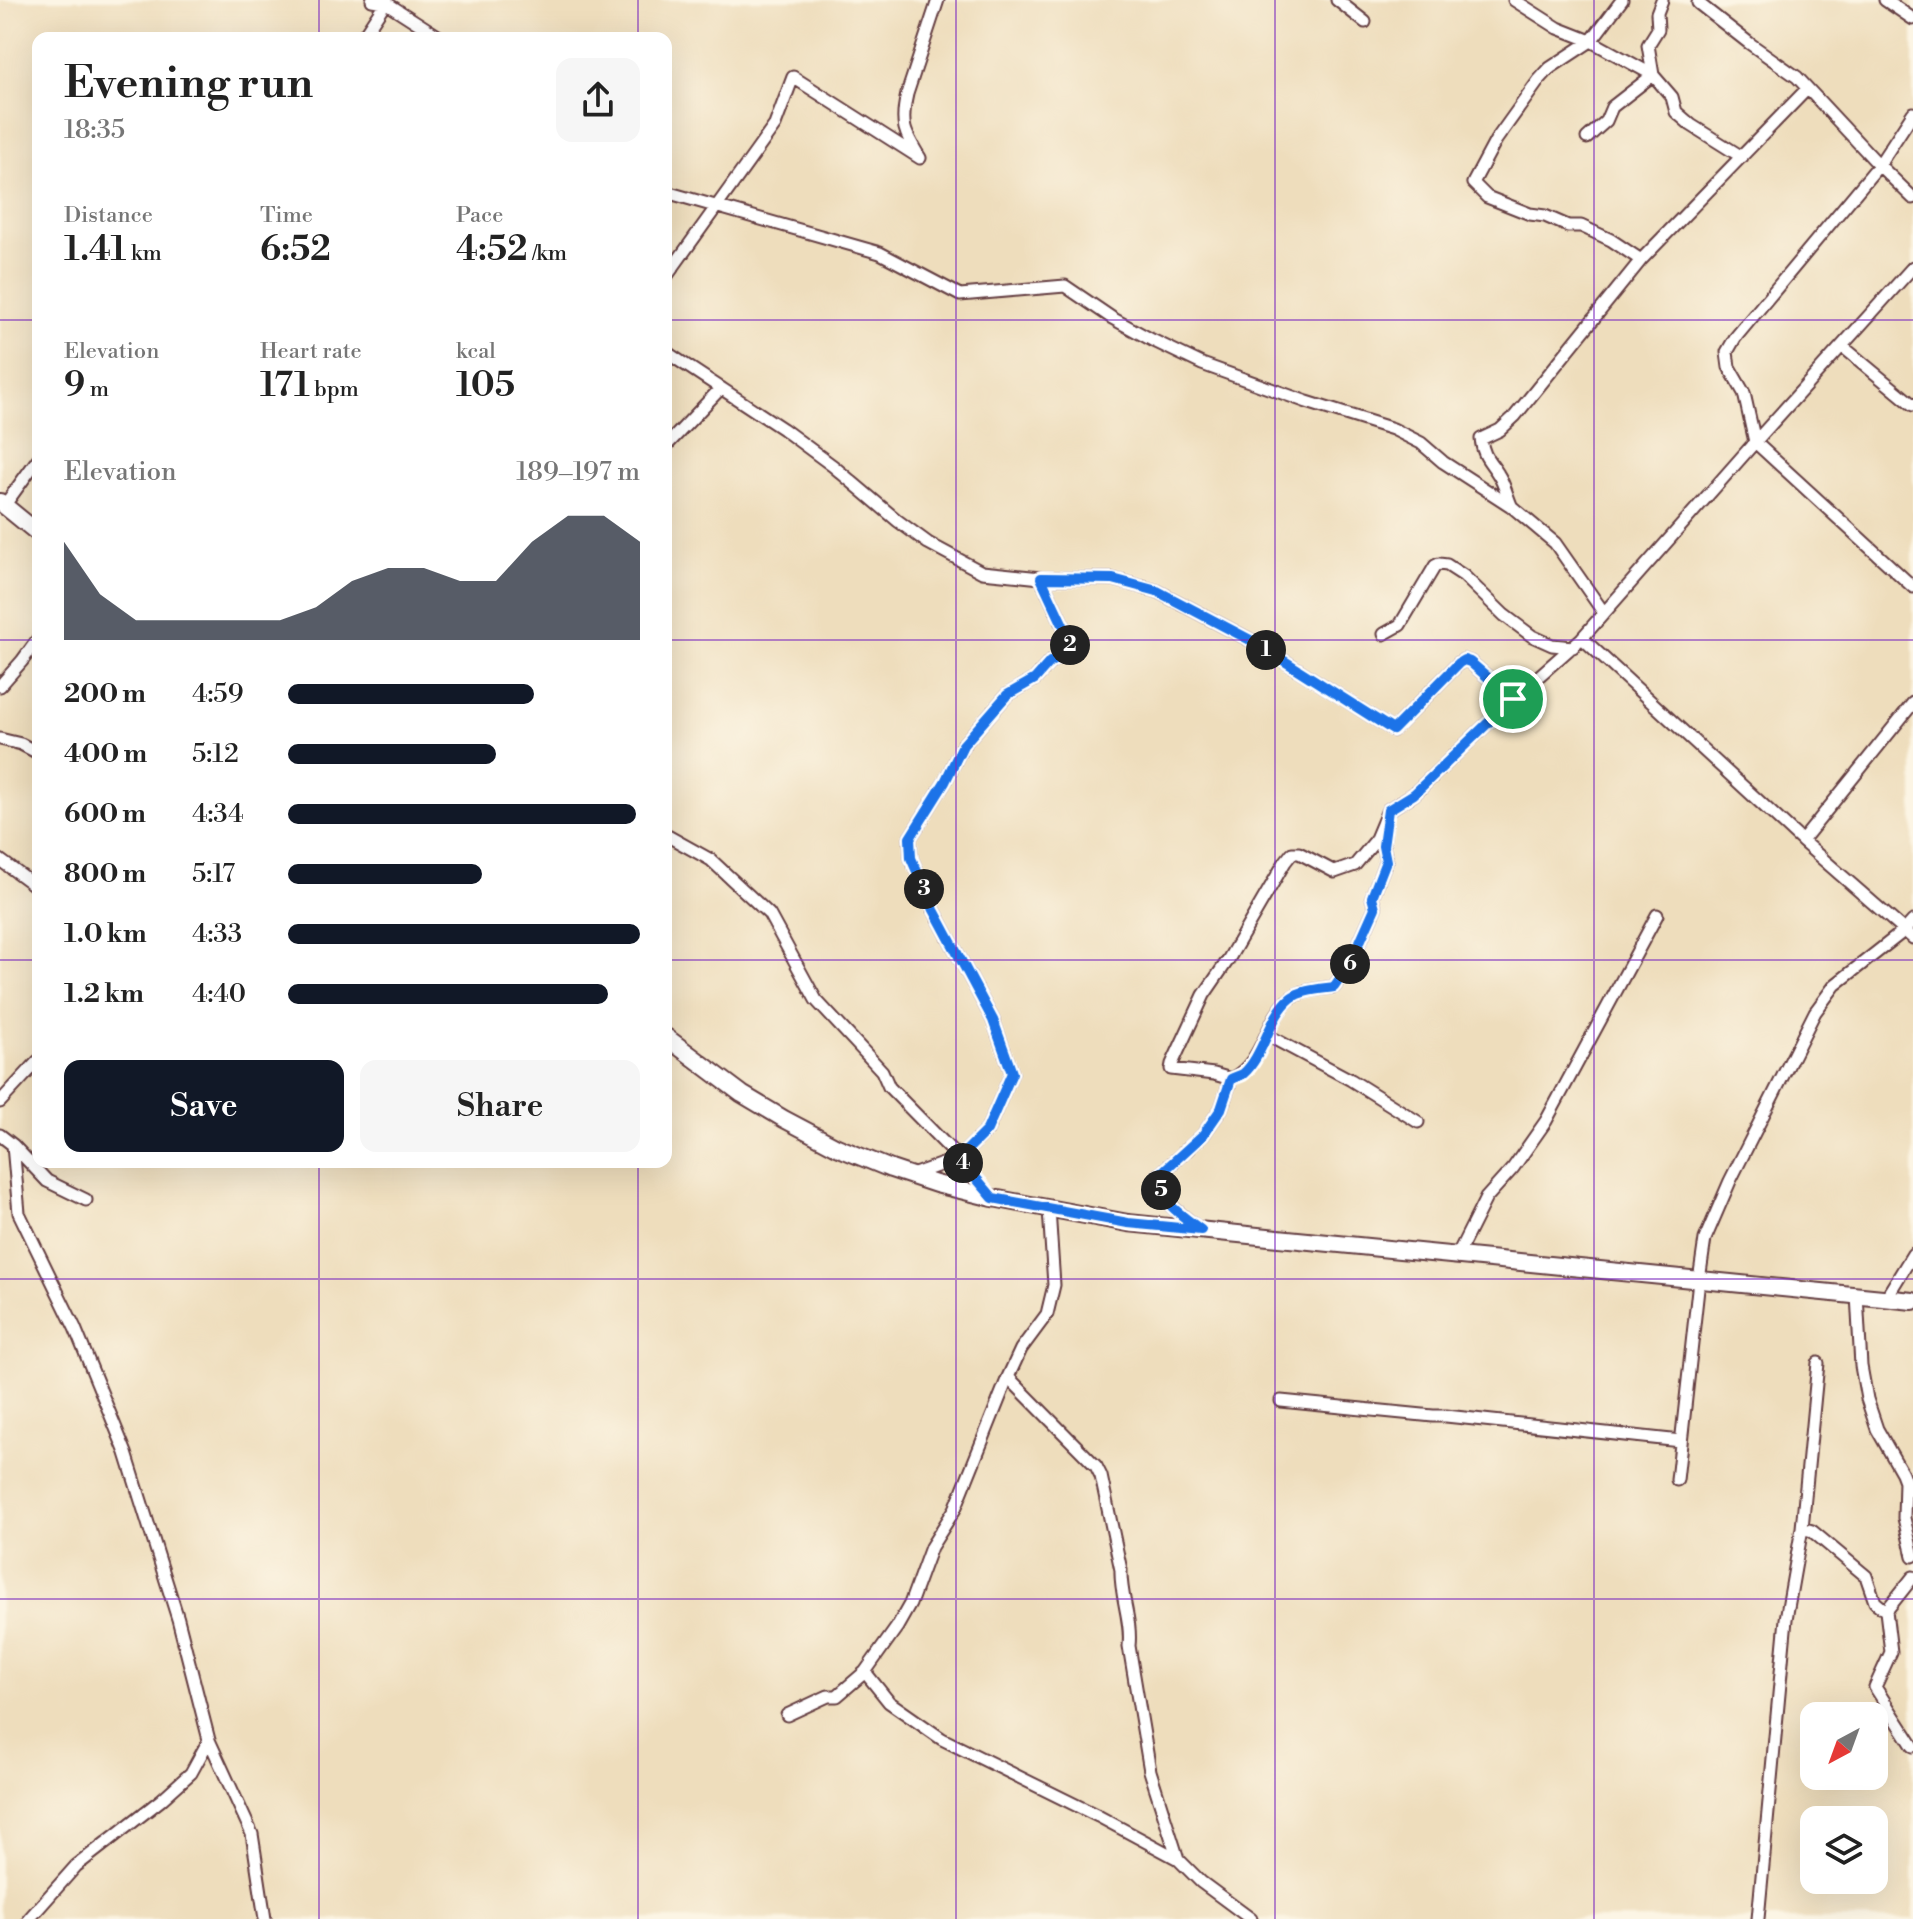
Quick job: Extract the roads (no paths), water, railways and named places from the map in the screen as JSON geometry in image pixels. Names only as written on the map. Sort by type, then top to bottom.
[{"type":"street","points":[[372,0],[386,1],[432,32]]},
{"type":"street","points":[[672,268],[775,125],[793,77],[920,158],[904,131],[904,107],[938,0]]},
{"type":"street","points":[[1337,0],[1365,22]]},
{"type":"street","points":[[1514,0],[1558,28],[1591,41],[1653,75],[1672,97],[1676,112],[1742,157]]},
{"type":"street","points":[[1622,0],[1591,41],[1550,68],[1539,80],[1496,140],[1473,183],[1487,197],[1568,226],[1581,226],[1611,240],[1641,260]]},
{"type":"street","points":[[1653,75],[1648,45],[1658,29],[1657,13],[1662,0]]},
{"type":"street","points":[[1699,0],[1698,3],[1797,77],[1913,198]]},
{"type":"street","points":[[1885,0],[1913,19]]},
{"type":"street","points":[[366,32],[386,1]]},
{"type":"street","points":[[1587,138],[1606,121],[1612,107],[1653,75]]},
{"type":"street","points":[[1511,506],[1499,475],[1488,463],[1481,439],[1500,430],[1515,416],[1641,260],[1807,89]]},
{"type":"street","points":[[1913,113],[1879,165],[1735,338],[1727,352],[1729,367],[1744,393],[1755,442],[1913,587]]},
{"type":"street","points":[[672,194],[880,253],[960,295],[1065,286],[1112,318],[1202,364],[1393,429],[1421,443],[1443,462],[1511,506],[1555,543],[1604,613]]},
{"type":"street","points":[[1388,810],[1383,846],[1386,861],[1372,897],[1375,908],[1350,964],[1334,987],[1292,997],[1281,1009],[1261,1049],[1244,1073],[1231,1079],[1171,1069],[1204,995],[1292,853],[1299,853],[1335,872],[1355,865],[1375,841],[1388,810],[1414,794],[1582,638],[1913,267]]},
{"type":"street","points":[[1842,346],[1913,405]]},
{"type":"street","points":[[672,356],[783,429],[928,543],[982,572],[1041,578],[1113,579],[1157,591],[1256,643],[1393,730],[1464,660],[1513,699]]},
{"type":"street","points":[[672,440],[721,388]]},
{"type":"street","points":[[32,466],[2,504],[32,528]]},
{"type":"street","points":[[1384,634],[1400,625],[1439,564],[1447,565],[1464,576],[1504,615],[1532,636],[1552,645],[1573,647]]},
{"type":"street","points":[[911,1176],[959,1158],[987,1130],[1012,1073],[993,1020],[934,910],[911,858],[910,838],[945,782],[963,745],[1007,695],[1035,679],[1050,662],[1072,651],[1041,578]]},
{"type":"street","points":[[1582,638],[1802,841],[1910,930],[1835,985],[1815,1012],[1730,1181],[1705,1239],[1677,1480]]},
{"type":"street","points":[[0,686],[32,647]]},
{"type":"street","points":[[1802,841],[1913,703]]},
{"type":"street","points":[[0,739],[32,750]]},
{"type":"street","points":[[672,838],[711,860],[769,914],[816,1000],[882,1071],[889,1087],[959,1158],[993,1198]]},
{"type":"street","points":[[0,860],[32,884]]},
{"type":"street","points":[[1457,1256],[1486,1198],[1513,1168],[1546,1121],[1657,915]]},
{"type":"street","points":[[1267,1035],[1351,1080],[1418,1122]]},
{"type":"street","points":[[672,1042],[742,1094],[837,1147],[911,1176],[993,1198],[1128,1223],[1913,1301]]},
{"type":"street","points":[[0,1102],[32,1067]]},
{"type":"street","points":[[1201,1230],[1170,1205],[1157,1184],[1158,1176],[1203,1135],[1221,1109],[1231,1079]]},
{"type":"street","points":[[0,1135],[32,1165]]},
{"type":"street","points":[[13,1145],[19,1213],[75,1328],[126,1453],[178,1619],[209,1740],[252,1834],[265,1919]]},
{"type":"street","points":[[35,1168],[47,1181],[86,1200]]},
{"type":"street","points":[[787,1715],[828,1696],[837,1696],[865,1672],[910,1604],[931,1547],[955,1509],[1021,1349],[1047,1314],[1054,1285],[1049,1209]]},
{"type":"street","points":[[1886,1298],[1913,1254]]},
{"type":"street","points":[[1857,1295],[1861,1366],[1867,1399],[1877,1429],[1905,1481],[1904,1518],[1913,1556]]},
{"type":"street","points":[[1758,1919],[1786,1619],[1802,1528],[1818,1363]]},
{"type":"street","points":[[1008,1377],[1096,1466],[1101,1476],[1121,1570],[1131,1635],[1129,1646],[1150,1771],[1178,1859]]},
{"type":"street","points":[[1281,1401],[1681,1441]]},
{"type":"street","points":[[1802,1528],[1812,1531],[1866,1576],[1875,1602],[1886,1611],[1891,1652],[1875,1687],[1913,1746]]},
{"type":"street","points":[[1886,1611],[1913,1577]]},
{"type":"street","points":[[865,1672],[889,1702],[942,1739],[1178,1859],[1201,1882],[1251,1919]]},
{"type":"street","points":[[29,1919],[76,1866],[191,1773],[209,1740]]}]
